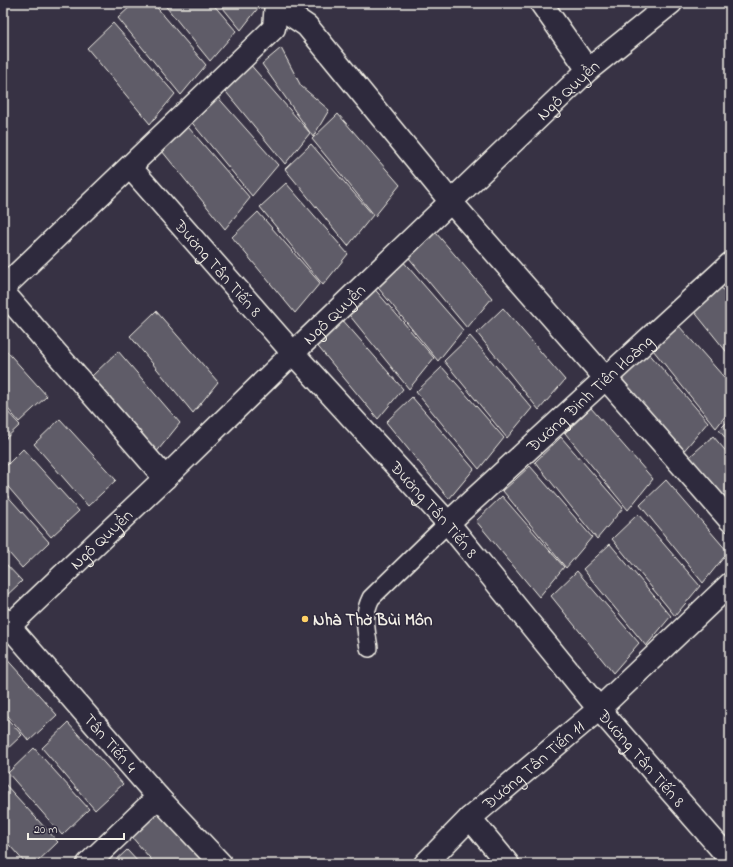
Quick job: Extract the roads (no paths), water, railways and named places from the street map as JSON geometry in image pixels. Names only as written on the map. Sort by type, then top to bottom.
[{"type":"street","points":[[541,3],[588,70]]},
{"type":"street","name":"Ngô Quyền","points":[[5,626],[165,478],[588,70],[671,3]]},
{"type":"street","points":[[3,288],[274,28],[276,4]]},
{"type":"street","points":[[276,4],[307,26],[451,202],[730,520]]},
{"type":"street","name":"Đường Tân Tiến 8","points":[[130,167],[293,353],[448,523],[599,709],[730,859]]},
{"type":"street","name":"Đường Đinh Tiên Hoàng","points":[[448,523],[730,264]]},
{"type":"street","points":[[3,292],[165,478]]},
{"type":"street","name":"Đường Tân Tiến 11","points":[[425,864],[470,818],[599,709],[730,584]]},
{"type":"street","name":"Tân Tiến 4","points":[[5,626],[158,797],[221,864]]},
{"type":"street","points":[[88,864],[158,797]]},
{"type":"street","points":[[470,818],[508,864]]},
{"type":"lane","points":[[369,648],[365,618],[366,607],[371,598],[448,523]]},
{"type":"place","name":"Nhà Thờ Bùi Môn","points":[[305,619]]}]
